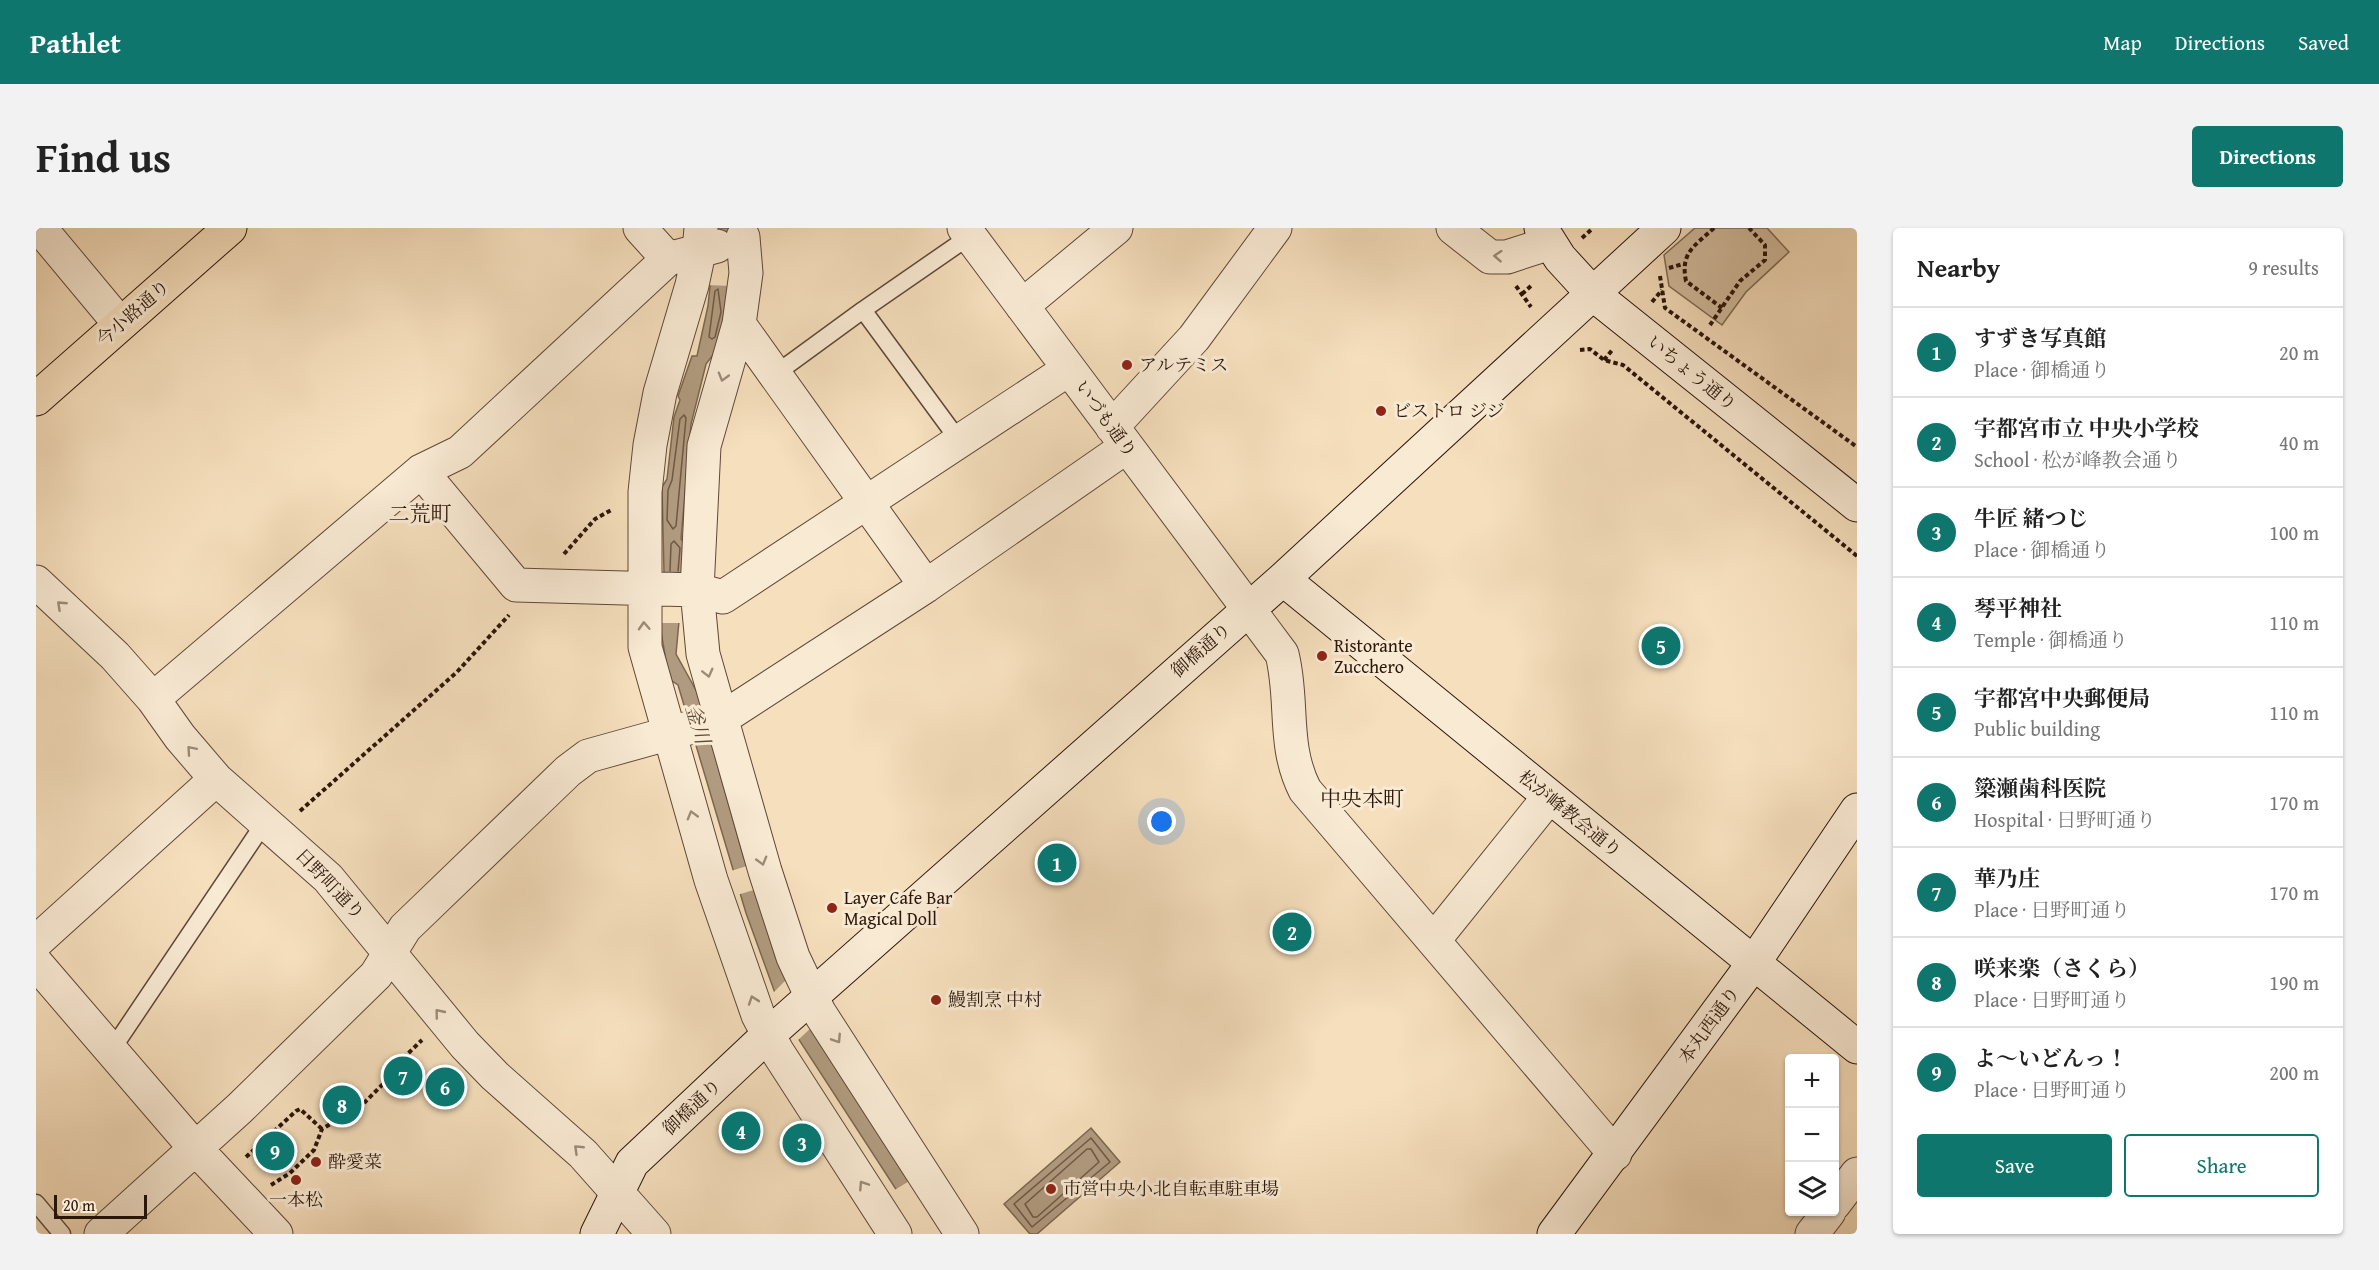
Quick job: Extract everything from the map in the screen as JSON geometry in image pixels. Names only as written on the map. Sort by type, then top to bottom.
[{"type":"main road","name":"今小路通り","points":[[36,399],[230,228]]},
{"type":"street","points":[[40,228],[120,324]]},
{"type":"street","points":[[640,228],[668,259]]},
{"type":"street","points":[[1022,306],[1116,228]]},
{"type":"street","points":[[102,1234],[196,1149],[376,975],[405,928],[568,771],[588,756],[721,719],[926,586],[1119,437],[1275,228]]},
{"type":"street","points":[[1453,228],[1490,257],[1507,257],[1546,235]]},
{"type":"street","name":"御橋通り","points":[[597,1234],[632,1163],[808,998],[1283,579],[1665,228]]},
{"type":"street","name":"いづも通り","points":[[967,232],[1282,654],[1287,675],[1290,750],[1296,773],[1305,790],[1615,1154]]},
{"type":"street","points":[[153,699],[422,471],[460,452],[668,259],[700,240],[754,233],[739,324],[704,446],[671,589],[645,647],[711,880],[758,1015],[775,1029],[895,1234]]},
{"type":"street","name":"いちょう通り","points":[[1546,235],[1576,278],[1593,294],[1857,505]]},
{"type":"street","points":[[700,240],[660,393],[650,445],[645,492],[671,589],[703,654],[793,957],[808,998],[962,1234]]},
{"type":"street","points":[[739,324],[926,586]]},
{"type":"street","points":[[422,471],[516,585],[671,589],[723,597],[1069,369]]},
{"type":"street","name":"松が峰教会通り","points":[[1283,579],[1857,1047]]},
{"type":"street","name":"日野町通り","points":[[36,582],[115,656],[153,699],[180,737],[216,779],[328,878],[465,1045],[495,1077],[584,1154],[654,1234]]},
{"type":"street","points":[[36,942],[216,779]]},
{"type":"street","points":[[1434,940],[1549,797]]},
{"type":"street","name":"本丸西通り","points":[[1554,1234],[1753,964],[1857,810]]},
{"type":"street","points":[[36,963],[196,1149],[276,1234]]},
{"type":"street","points":[[1839,1197],[1857,1174]]},
{"type":"street","points":[[1812,1234],[1826,1216]]},
{"type":"lane","points":[[774,375],[967,232]]},
{"type":"lane","points":[[863,310],[960,442]]},
{"type":"lane","points":[[111,1051],[271,827]]},
{"type":"lane","points":[[36,1203],[62,1234]]},
{"type":"path","points":[[1714,228],[1689,251],[1683,264],[1686,281],[1722,308]]},
{"type":"path","points":[[1710,325],[1740,280],[1765,260],[1765,245],[1749,228]]},
{"type":"path","points":[[1511,279],[1537,316]]},
{"type":"path","points":[[1662,290],[1665,308],[1857,447]]},
{"type":"path","points":[[1579,350],[1590,349],[1604,360],[1623,365],[1857,556]]},
{"type":"path","points":[[271,827],[457,672],[595,519],[645,492]]},
{"type":"path","points":[[250,1206],[277,1179],[290,1173],[314,1150],[322,1130],[361,1106],[388,1079],[396,1065],[427,1035]]},
{"type":"path","points":[[224,1178],[300,1109],[322,1130]]},
{"type":"shaded area","points":[[1695,228],[1767,228],[1789,252],[1746,292],[1722,325],[1669,286],[1664,255]]},
{"type":"water","name":"釜川","points":[[716,228],[730,228],[727,312],[716,351],[706,364],[691,424],[681,539],[686,545],[676,654],[697,692],[743,855],[775,950],[942,1234],[925,1234],[783,1015],[746,913],[678,685],[669,679],[657,607],[664,573],[662,487],[667,479],[674,417],[680,400],[678,396],[692,356],[697,356],[708,306]]},
{"type":"water","points":[[1091,1128],[1120,1162],[1037,1234],[1030,1234],[1004,1204]]},
{"type":"pier","points":[[731,254],[730,286],[707,285],[709,264]]},
{"type":"pier","points":[[656,599],[684,600],[683,623],[656,623]]},
{"type":"pier","points":[[750,865],[757,889],[737,895],[731,871]]},
{"type":"pier","points":[[788,978],[813,1026],[797,1041],[781,1017],[772,994]]},
{"type":"pier","points":[[911,1180],[945,1234],[921,1234],[893,1191]]},
{"type":"place","name":"アルテミス","points":[[1127,365]]},
{"type":"place","name":"ビストロ ジジ","points":[[1381,411]]},
{"type":"place","name":"宇都宮中央郵便局","points":[[1661,646]]},
{"type":"place","name":"Ristorante Zucchero","points":[[1322,656]]},
{"type":"place","name":"すずき写真館","points":[[1057,863]]},
{"type":"place","name":"Layer Cafe Bar Magical Doll","points":[[832,908]]},
{"type":"place","name":"宇都宮市立 中央小学校","points":[[1292,932]]},
{"type":"place","name":"鰻割烹 中村","points":[[936,1000]]},
{"type":"place","name":"華乃庄","points":[[403,1076]]},
{"type":"place","name":"簗瀬歯科医院","points":[[445,1087]]},
{"type":"place","name":"咲来楽（さくら）","points":[[342,1105]]},
{"type":"place","name":"琴平神社","points":[[741,1131]]},
{"type":"place","name":"牛匠 緒つじ","points":[[802,1143]]},
{"type":"place","name":"よ～いどんっ！","points":[[275,1151]]},
{"type":"place","name":"酔愛菜","points":[[316,1162]]},
{"type":"place","name":"一本松","points":[[296,1180]]},
{"type":"place","name":"市営中央小北自転車駐車場","points":[[1051,1189]]},
{"type":"district","name":"二荒町","points":[[420,514]]},
{"type":"district","name":"中央本町","points":[[1362,799]]}]
